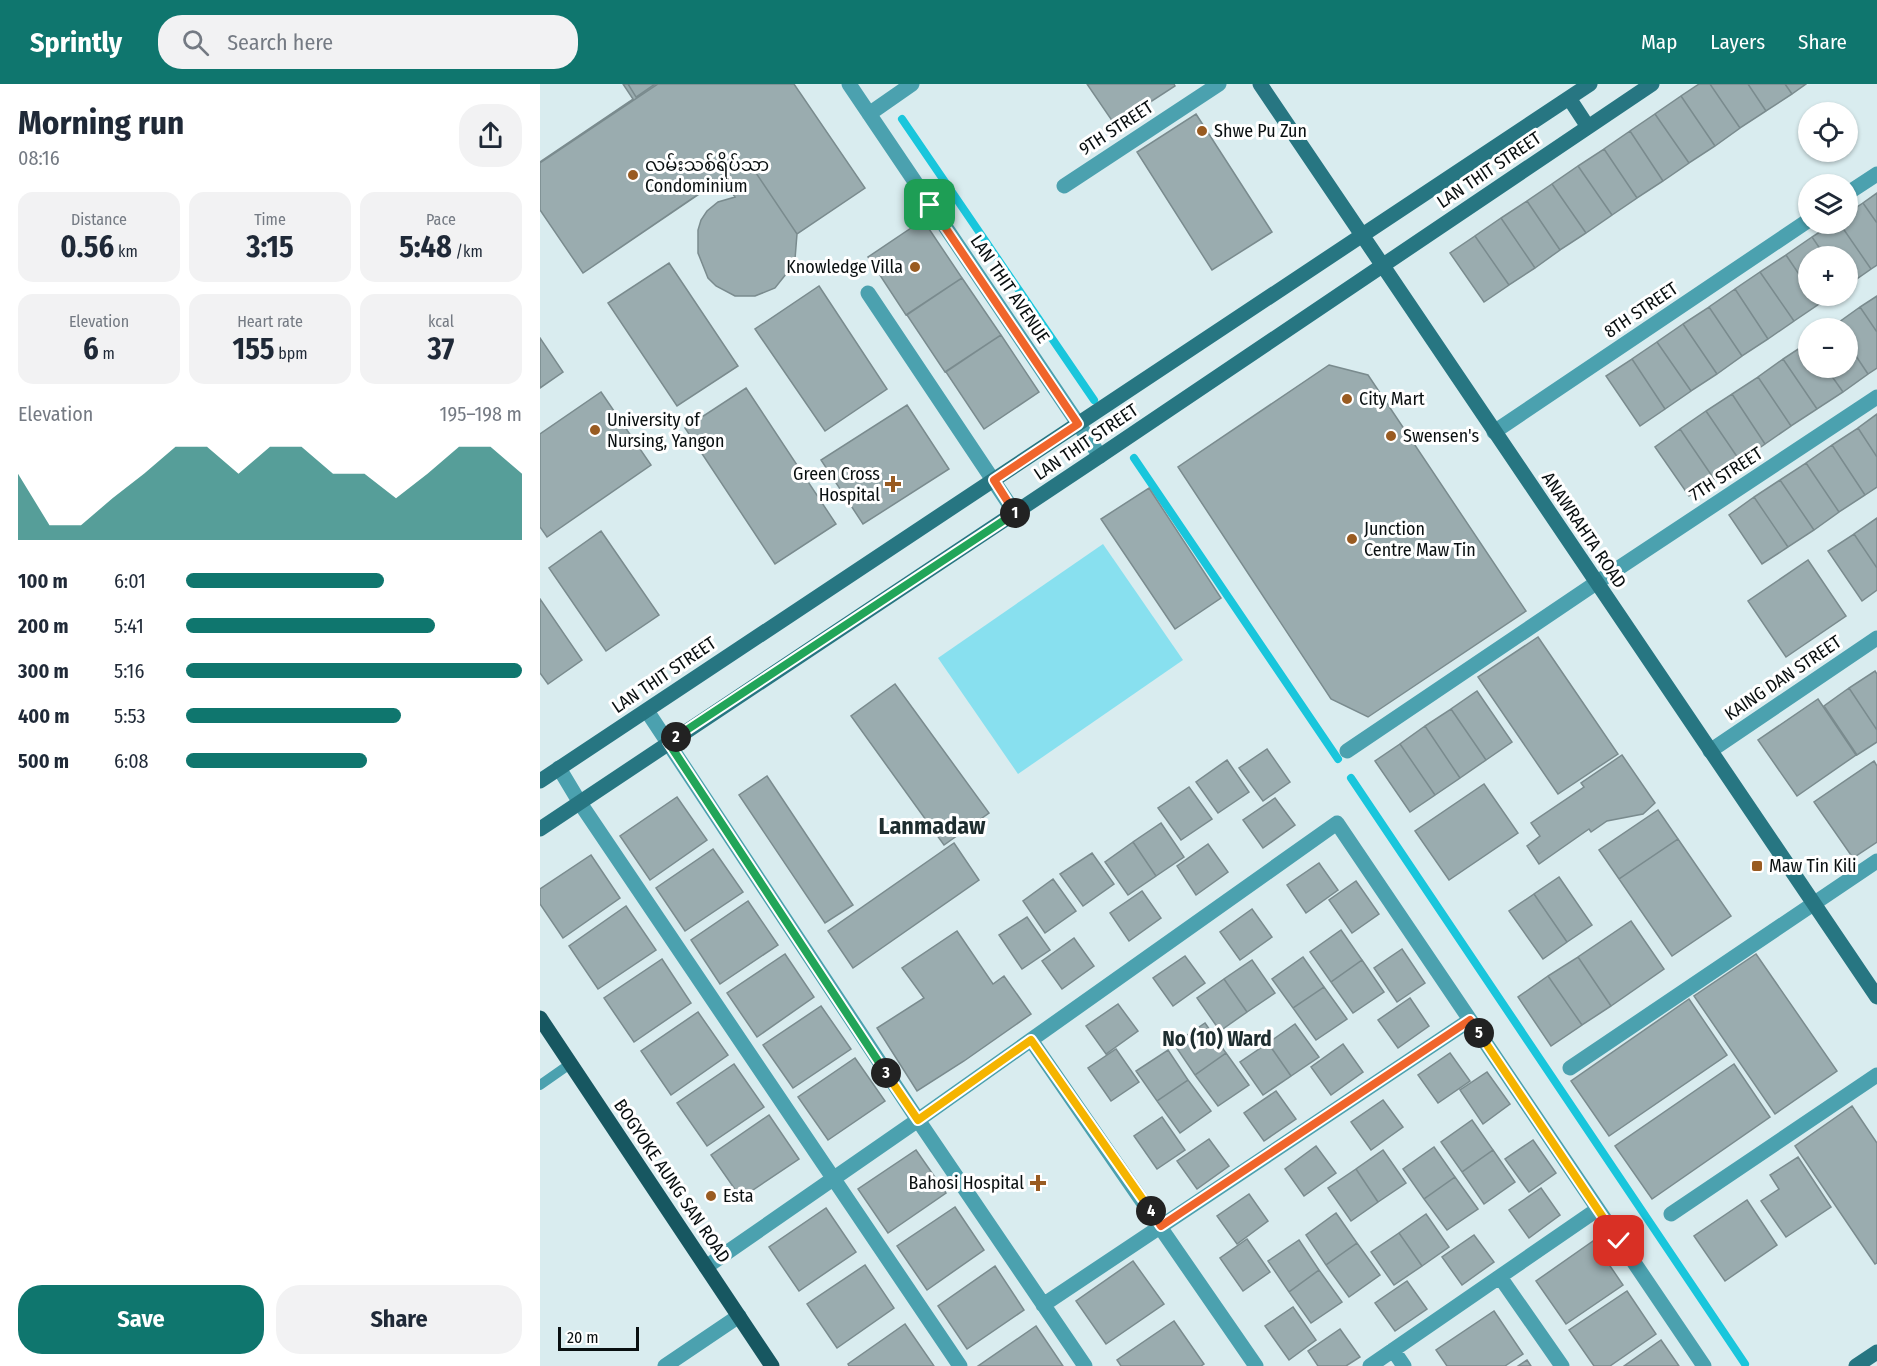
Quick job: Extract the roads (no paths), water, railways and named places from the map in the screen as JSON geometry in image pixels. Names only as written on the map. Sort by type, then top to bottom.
[{"type":"main road","name":"ANAWRAHTA ROAD","points":[[1260,84],[1877,997]]},
{"type":"main road","name":"LAN THIT STREET","points":[[540,781],[1590,84]]},
{"type":"main road","name":"LAN THIT STREET","points":[[540,829],[1016,513],[1652,84]]},
{"type":"main road","points":[[1569,98],[1588,127]]},
{"type":"main road","name":"BOGYOKE AUNG SAN ROAD","points":[[540,1018],[772,1366]]},
{"type":"main road","points":[[1856,1366],[1877,1352]]},
{"type":"street","name":"LAN THIT AVENUE","points":[[849,84],[1100,456]]},
{"type":"street","points":[[869,114],[912,84]]},
{"type":"street","name":"9TH STREET","points":[[1064,186],[1220,84]]},
{"type":"street","points":[[1858,187],[1877,174]]},
{"type":"street","name":"8TH STREET","points":[[1494,432],[1798,227]]},
{"type":"street","points":[[868,293],[1016,513]]},
{"type":"street","name":"7TH STREET","points":[[1347,751],[1877,397]]},
{"type":"street","name":"KAING DAN STREET","points":[[1710,751],[1877,638]]},
{"type":"street","points":[[647,711],[1084,1366]]},
{"type":"street","points":[[559,768],[960,1366]]},
{"type":"street","points":[[706,1267],[1337,823],[1704,1366]]},
{"type":"street","points":[[1570,1068],[1877,861]]},
{"type":"street","points":[[1043,1305],[1470,1020]]},
{"type":"street","points":[[1031,1040],[1256,1366]]},
{"type":"street","points":[[1671,1214],[1877,1075]]},
{"type":"street","points":[[1370,1366],[1598,1209]]},
{"type":"street","points":[[1500,1277],[1562,1366]]},
{"type":"street","points":[[665,1366],[739,1316]]},
{"type":"street","points":[[1393,1350],[1404,1366]]},
{"type":"lane","points":[[540,1085],[570,1064]]},
{"type":"waterway","points":[[902,119],[1094,400]]},
{"type":"waterway","points":[[1134,458],[1338,759]]},
{"type":"waterway","points":[[1351,778],[1745,1364]]},
{"type":"place","name":"Shwe Pu Zun","points":[[1202,131]]},
{"type":"place","name":"လမ်းသစ်ရိပ်သာ Condominium","points":[[633,175]]},
{"type":"place","name":"Knowledge Villa","points":[[915,267]]},
{"type":"place","name":"City Mart","points":[[1347,399]]},
{"type":"place","name":"University of Nursing, Yangon","points":[[595,430]]},
{"type":"place","name":"Swensen's","points":[[1391,436]]},
{"type":"place","name":"Green Cross Hospital","points":[[893,484]]},
{"type":"place","name":"Junction Centre Maw Tin","points":[[1352,539]]},
{"type":"place","name":"Maw Tin Kili","points":[[1757,866]]},
{"type":"place","name":"Bahosi Hospital","points":[[1038,1183]]},
{"type":"place","name":"Esta","points":[[711,1196]]},
{"type":"district","name":"Lanmadaw","points":[[932,826]]},
{"type":"district","name":"No (10) Ward","points":[[1217,1039]]}]
